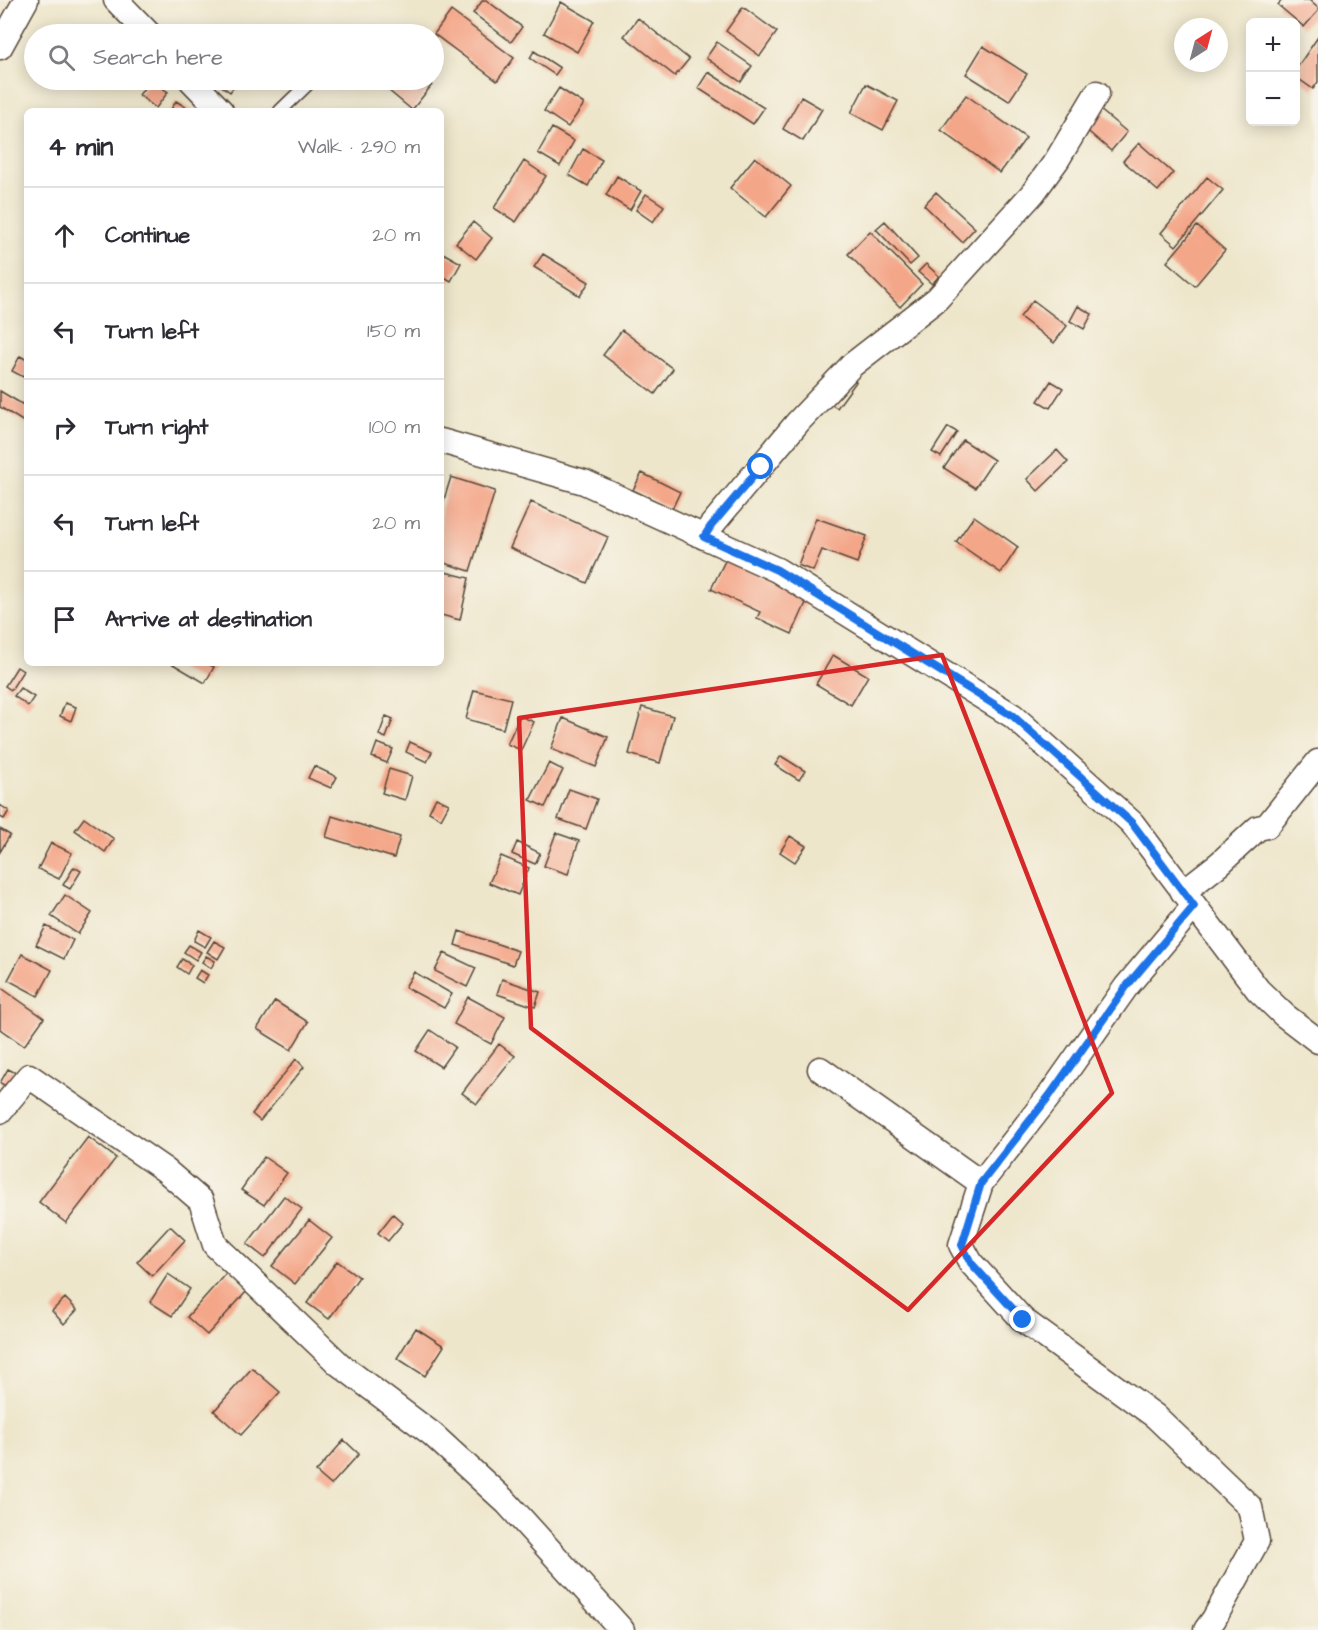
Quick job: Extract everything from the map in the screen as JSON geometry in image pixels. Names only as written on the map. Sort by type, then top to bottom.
[{"type":"street","points":[[0,47],[26,0]]},
{"type":"street","points":[[116,0],[139,24]]},
{"type":"street","points":[[201,90],[218,108]]},
{"type":"street","points":[[704,537],[798,422],[852,365],[937,298],[1033,193],[1057,160],[1097,93]]},
{"type":"street","points":[[444,442],[584,482],[777,570],[1013,716],[1132,823],[1258,990],[1284,1015],[1318,1041]]},
{"type":"street","points":[[1206,1630],[1257,1541],[1250,1507],[1155,1416],[1023,1320],[971,1263],[962,1245],[981,1183],[1050,1095],[1188,899],[1219,864],[1258,828],[1267,826],[1318,762]]},
{"type":"street","points":[[820,1069],[981,1183]]},
{"type":"street","points":[[0,1111],[29,1076],[165,1170],[201,1202],[215,1245],[339,1364],[432,1434],[507,1503],[622,1630]]},
{"type":"lane","points":[[283,108],[302,90]]},
{"type":"highlighted area","points":[[942,655],[1112,1093],[908,1310],[531,1028],[519,718]]},
{"type":"building","points":[[483,0],[522,27],[511,42],[473,13]]},
{"type":"building","points":[[1282,0],[1309,0],[1318,8],[1318,11],[1304,27],[1300,24],[1300,18],[1293,18],[1278,5]]},
{"type":"building","points":[[561,2],[594,21],[577,52],[544,33]]},
{"type":"building","points":[[743,7],[777,32],[760,56],[726,31]]},
{"type":"building","points":[[451,11],[514,58],[497,81],[444,41],[444,24],[441,24]]},
{"type":"building","points":[[638,18],[689,59],[675,76],[624,36]]},
{"type":"building","points":[[1318,37],[1318,82],[1313,89],[1300,80],[1300,63]]},
{"type":"building","points":[[717,42],[752,66],[741,82],[706,58]]},
{"type":"building","points":[[983,46],[1027,74],[1009,101],[966,74]]},
{"type":"building","points":[[534,51],[560,68],[555,75],[530,58]]},
{"type":"building","points":[[708,72],[764,108],[753,124],[698,88]]},
{"type":"building","points":[[866,84],[898,101],[883,130],[851,113]]},
{"type":"building","points":[[559,88],[584,104],[568,127],[544,111]]},
{"type":"building","points":[[143,90],[168,92],[156,108],[139,95]]},
{"type":"building","points":[[388,90],[428,90],[414,108],[410,108]]},
{"type":"building","points":[[966,95],[1026,138],[1000,173],[941,130]]},
{"type":"building","points":[[801,97],[822,109],[803,141],[783,129]]},
{"type":"building","points":[[176,101],[187,108],[172,108]]},
{"type":"building","points":[[1099,109],[1127,132],[1111,151],[1083,127]]},
{"type":"building","points":[[552,128],[574,141],[560,166],[538,153]]},
{"type":"building","points":[[1139,143],[1173,173],[1158,191],[1123,161]]},
{"type":"building","points":[[583,149],[602,160],[588,186],[569,175]]},
{"type":"building","points":[[755,157],[791,186],[766,217],[730,188]]},
{"type":"building","points":[[524,161],[546,176],[516,222],[494,208]]},
{"type":"building","points":[[617,176],[641,191],[630,210],[606,195]]},
{"type":"building","points":[[1207,177],[1223,190],[1176,246],[1161,233]]},
{"type":"building","points":[[936,192],[975,228],[962,242],[924,205]]},
{"type":"building","points":[[646,194],[664,206],[653,222],[636,210]]},
{"type":"building","points":[[885,221],[918,258],[910,265],[876,229]]},
{"type":"building","points":[[473,222],[492,238],[476,259],[456,243]]},
{"type":"building","points":[[1197,226],[1225,250],[1195,286],[1167,262]]},
{"type":"building","points":[[870,231],[922,284],[900,307],[848,254]]},
{"type":"building","points":[[444,254],[461,263],[451,281],[444,277]]},
{"type":"building","points":[[543,254],[589,282],[580,296],[534,267]]},
{"type":"building","points":[[926,264],[939,276],[932,284],[918,272]]},
{"type":"building","points":[[1033,300],[1067,326],[1054,343],[1020,317]]},
{"type":"building","points":[[1078,306],[1092,314],[1084,329],[1070,321]]},
{"type":"building","points":[[622,330],[673,369],[655,394],[603,355]]},
{"type":"building","points":[[20,356],[24,358],[24,377],[12,371]]},
{"type":"building","points":[[850,377],[856,382],[837,408],[830,404]]},
{"type":"building","points":[[1051,381],[1063,388],[1050,408],[1038,401]]},
{"type":"building","points":[[0,391],[24,405],[24,422],[0,407]]},
{"type":"building","points":[[948,427],[957,432],[941,457],[932,452]]},
{"type":"building","points":[[963,440],[994,460],[975,488],[944,468]]},
{"type":"building","points":[[1057,450],[1068,462],[1038,491],[1027,479]]},
{"type":"building","points":[[642,473],[680,492],[672,509],[633,490]]},
{"type":"building","points":[[451,477],[495,491],[470,571],[444,563],[444,499]]},
{"type":"building","points":[[531,502],[608,537],[587,583],[510,548]]},
{"type":"building","points":[[974,516],[1018,547],[1001,573],[956,542]]},
{"type":"building","points":[[816,518],[867,536],[857,563],[822,550],[813,571],[798,565]]},
{"type":"building","points":[[726,559],[774,582],[810,594],[792,634],[757,618],[760,612],[711,589]]},
{"type":"building","points":[[444,572],[469,578],[460,620],[444,616]]},
{"type":"building","points":[[833,655],[868,676],[851,705],[816,684]]},
{"type":"building","points":[[176,666],[214,667],[205,683]]},
{"type":"building","points":[[17,667],[23,671],[11,690],[5,686]]},
{"type":"building","points":[[20,688],[34,697],[28,706],[14,696]]},
{"type":"building","points":[[474,690],[511,699],[503,729],[466,719]]},
{"type":"building","points":[[65,703],[76,707],[71,721],[60,716]]},
{"type":"building","points":[[642,707],[673,716],[660,763],[629,754]]},
{"type":"building","points":[[386,716],[393,719],[386,738],[379,735]]},
{"type":"building","points":[[520,716],[534,722],[521,750],[507,744]]},
{"type":"building","points":[[563,718],[608,737],[596,767],[551,749]]},
{"type":"building","points":[[410,742],[432,752],[427,762],[406,752]]},
{"type":"building","points":[[377,743],[393,749],[387,763],[372,757]]},
{"type":"building","points":[[781,756],[805,771],[799,780],[775,765]]},
{"type":"building","points":[[549,763],[563,770],[545,807],[530,800]]},
{"type":"building","points":[[314,766],[337,777],[331,788],[308,778]]},
{"type":"building","points":[[389,769],[412,776],[405,800],[382,793]]},
{"type":"building","points":[[569,789],[597,799],[586,829],[558,819]]},
{"type":"building","points":[[436,798],[449,804],[441,819],[429,812]]},
{"type":"building","points":[[0,805],[9,811],[4,819],[0,817]]},
{"type":"building","points":[[332,816],[400,837],[394,858],[326,837]]},
{"type":"building","points":[[84,818],[114,839],[105,852],[75,830]]},
{"type":"building","points":[[0,829],[10,835],[0,852]]},
{"type":"building","points":[[556,833],[579,841],[568,874],[544,866]]},
{"type":"building","points":[[790,836],[806,846],[795,862],[780,852]]},
{"type":"building","points":[[517,842],[540,853],[535,864],[512,854]]},
{"type":"building","points":[[51,843],[72,853],[59,879],[38,869]]},
{"type":"building","points":[[501,856],[529,868],[518,895],[489,883]]},
{"type":"building","points":[[74,867],[81,871],[70,889],[63,885]]},
{"type":"building","points":[[65,895],[92,913],[78,934],[51,916]]},
{"type":"building","points":[[46,926],[73,940],[64,959],[36,945]]},
{"type":"building","points":[[199,930],[211,937],[205,947],[194,941]]},
{"type":"building","points":[[459,931],[518,951],[513,965],[455,945]]},
{"type":"building","points":[[214,941],[225,947],[218,959],[207,952]]},
{"type":"building","points":[[189,945],[201,952],[196,960],[184,952]]},
{"type":"building","points":[[444,953],[476,968],[467,987],[435,971]]},
{"type":"building","points":[[22,954],[52,970],[38,996],[8,980]]},
{"type":"building","points":[[206,956],[215,961],[211,968],[202,962]]},
{"type":"building","points":[[182,959],[192,965],[187,974],[177,967]]},
{"type":"building","points":[[200,970],[208,975],[203,983],[195,978]]},
{"type":"building","points":[[414,972],[452,994],[444,1008],[405,987]]},
{"type":"building","points":[[502,979],[540,992],[535,1007],[497,994]]},
{"type":"building","points":[[0,987],[44,1018],[24,1046],[0,1029]]},
{"type":"building","points":[[468,997],[505,1017],[491,1044],[454,1024]]},
{"type":"building","points":[[275,1001],[308,1022],[291,1050],[257,1029]]},
{"type":"building","points":[[430,1030],[455,1047],[441,1067],[416,1051]]},
{"type":"building","points":[[499,1044],[515,1056],[477,1104],[462,1093]]},
{"type":"building","points":[[296,1059],[304,1067],[260,1121],[252,1114]]},
{"type":"building","points":[[8,1069],[20,1075],[12,1089],[0,1083]]},
{"type":"building","points":[[88,1137],[116,1158],[66,1223],[39,1202]]},
{"type":"building","points":[[264,1157],[287,1173],[264,1205],[241,1190]]},
{"type":"building","points":[[284,1196],[302,1209],[265,1258],[247,1244]]},
{"type":"building","points":[[393,1214],[403,1223],[388,1241],[378,1233]]},
{"type":"building","points":[[309,1220],[332,1238],[295,1284],[272,1266]]},
{"type":"building","points":[[170,1226],[185,1240],[152,1276],[137,1262]]},
{"type":"building","points":[[337,1261],[359,1277],[329,1319],[307,1303]]},
{"type":"building","points":[[227,1272],[247,1291],[207,1335],[187,1317]]},
{"type":"building","points":[[168,1274],[190,1289],[172,1316],[150,1302]]},
{"type":"building","points":[[65,1298],[77,1310],[64,1324],[52,1311]]},
{"type":"building","points":[[416,1328],[444,1346],[425,1376],[397,1358]]},
{"type":"building","points":[[252,1368],[280,1392],[241,1435],[214,1411]]},
{"type":"building","points":[[344,1440],[359,1454],[331,1485],[316,1472]]},
{"type":"route","points":[[761,467],[704,537],[777,570],[1013,716],[1132,823],[1194,906],[1126,987],[1050,1095],[981,1183],[962,1245],[971,1263],[1023,1320]]}]
